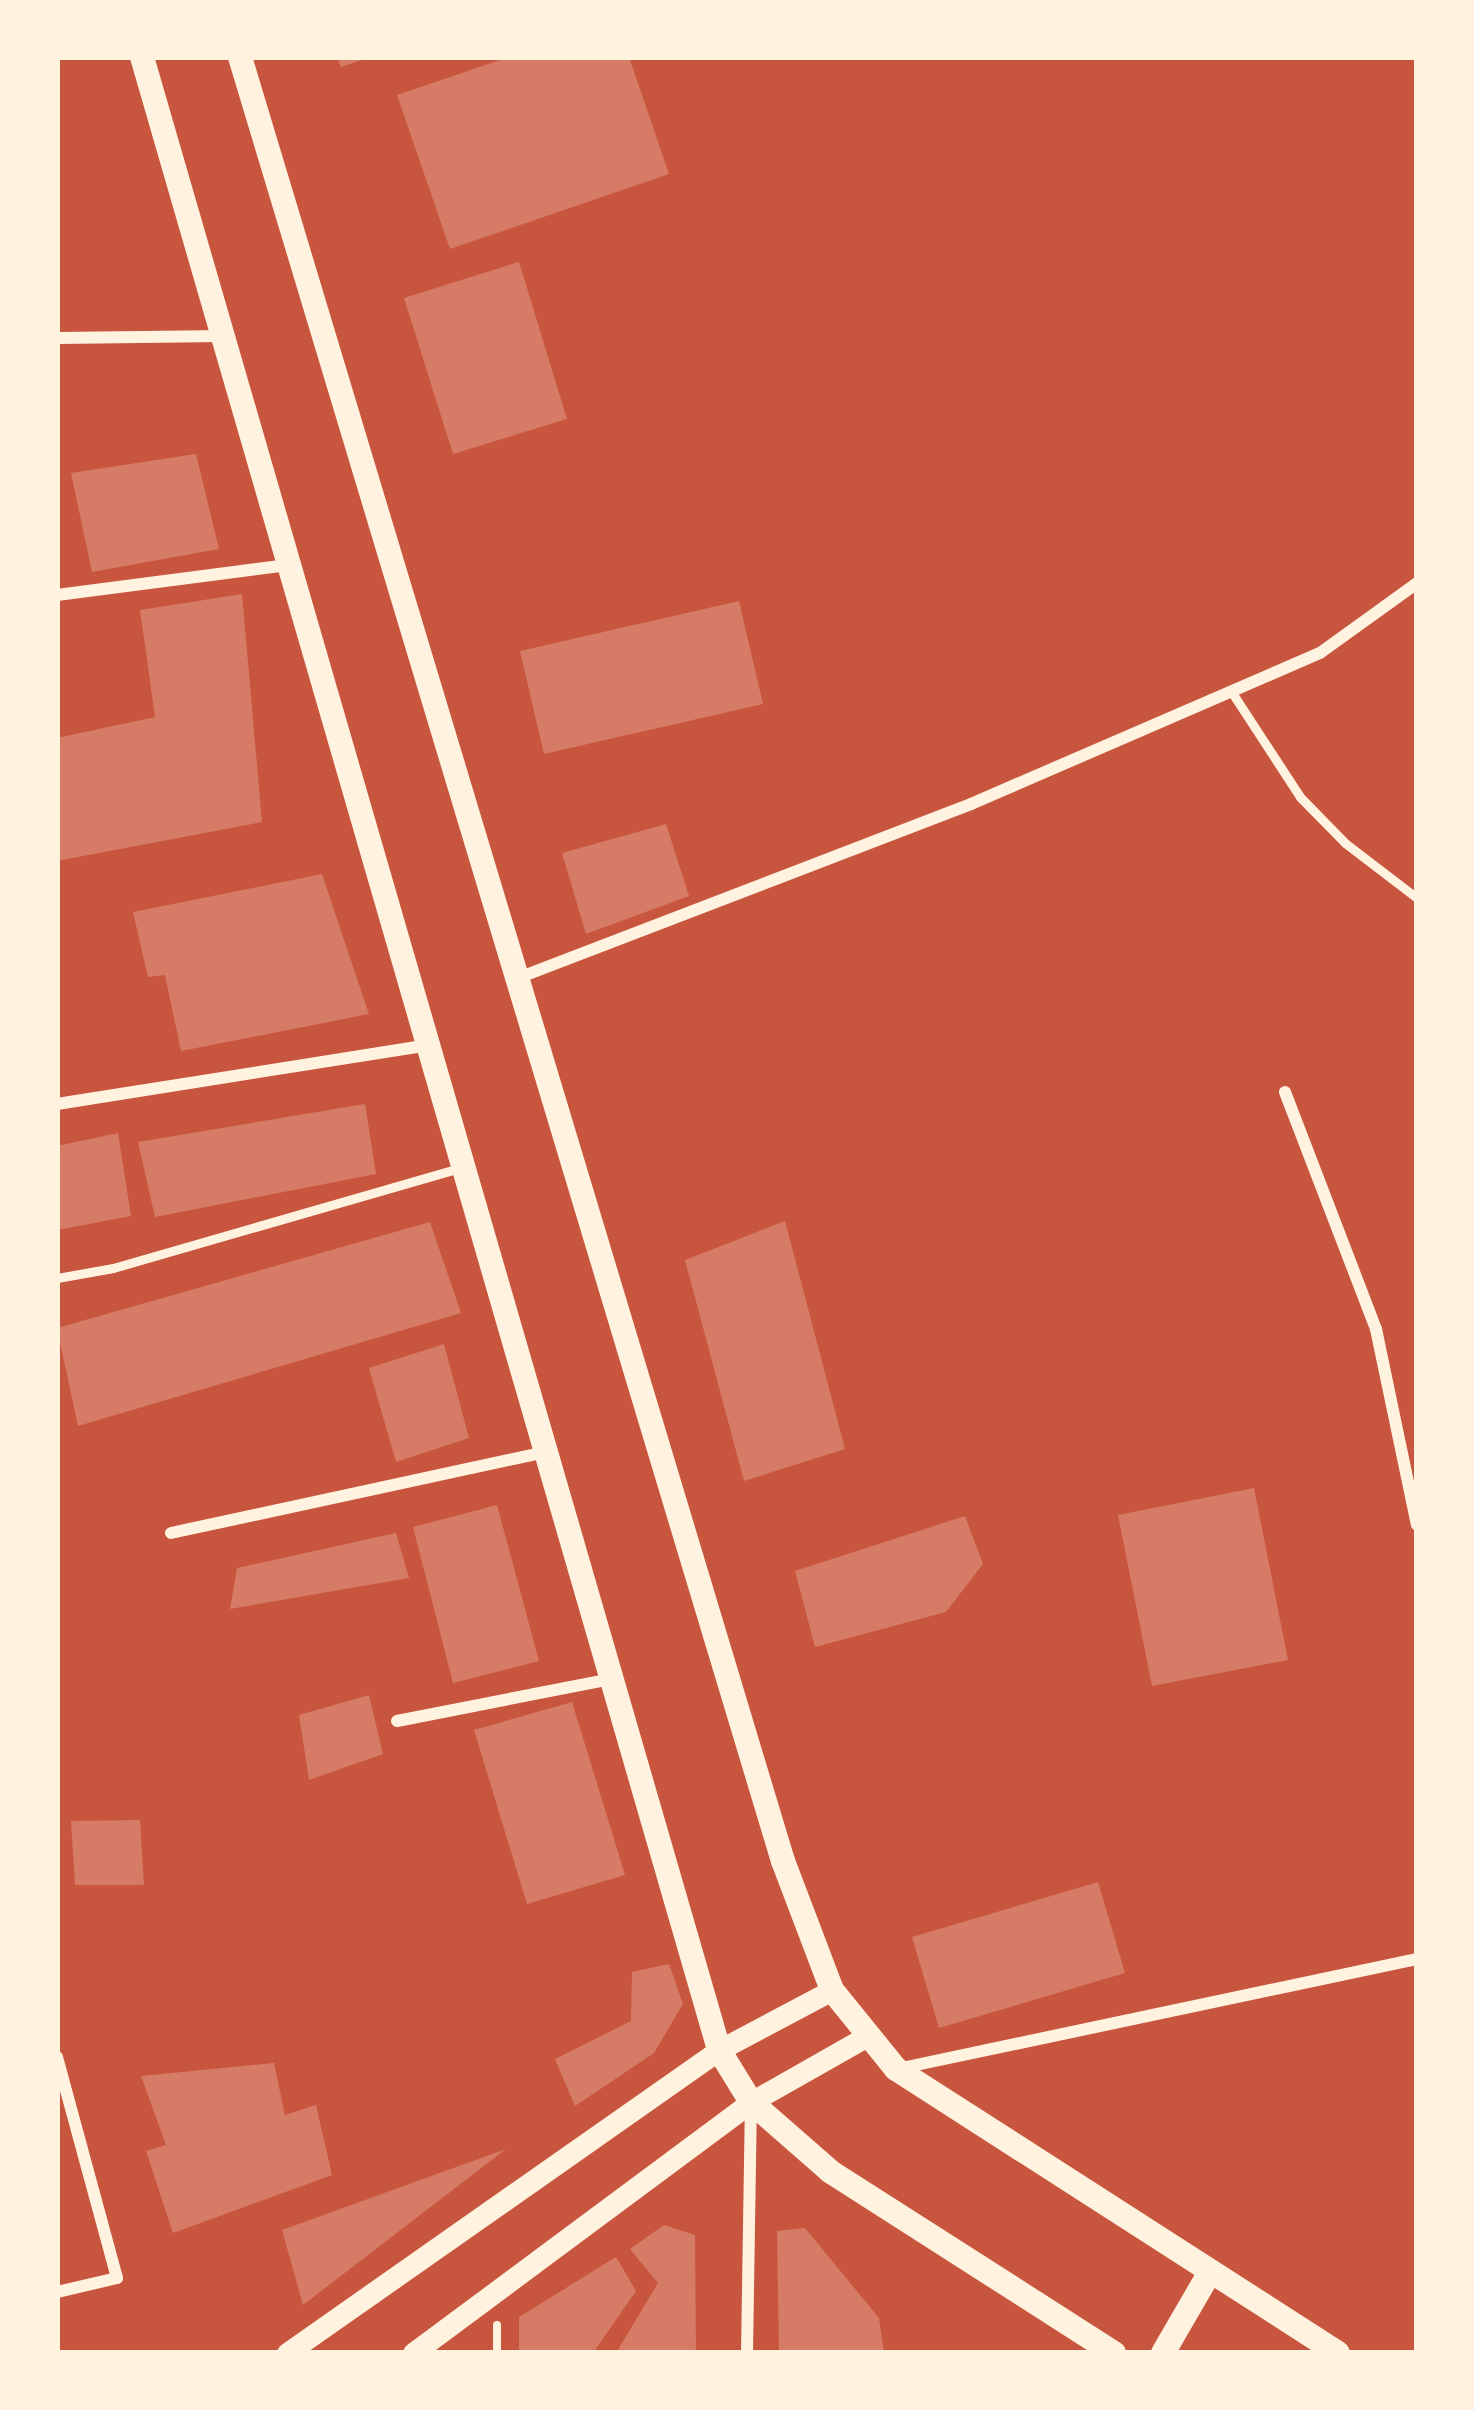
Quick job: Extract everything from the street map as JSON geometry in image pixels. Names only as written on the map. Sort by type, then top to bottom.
[{"type":"main road","points":[[142,57],[719,2050],[751,2102],[830,2172],[1114,2353]]},
{"type":"main road","points":[[240,57],[783,1861],[832,1990],[896,2069],[1338,2353]]},
{"type":"main road","points":[[1162,2353],[1210,2272]]},
{"type":"street","points":[[57,338],[225,336]]},
{"type":"street","points":[[57,595],[292,565]]},
{"type":"street","points":[[518,977],[971,804],[1231,691],[1319,652],[1417,583]]},
{"type":"street","points":[[57,1104],[430,1045]]},
{"type":"street","points":[[1285,1092],[1376,1329],[1417,1525]]},
{"type":"street","points":[[171,1533],[547,1451]]},
{"type":"street","points":[[397,1720],[612,1679]]},
{"type":"street","points":[[896,2069],[1417,1959]]},
{"type":"street","points":[[286,2353],[719,2050],[832,1990]]},
{"type":"street","points":[[413,2353],[751,2102],[867,2036]]},
{"type":"street","points":[[57,2056],[117,2278],[57,2292]]},
{"type":"street","points":[[747,2353],[751,2102]]},
{"type":"lane","points":[[1231,691],[1300,797],[1346,842],[1417,898]]},
{"type":"lane","points":[[57,1278],[113,1268],[465,1167]]},
{"type":"building","points":[[337,57],[367,57],[367,58],[341,67]]},
{"type":"building","points":[[509,57],[629,57],[669,174],[450,249],[397,95]]},
{"type":"building","points":[[519,262],[567,419],[453,454],[404,298]]},
{"type":"building","points":[[196,454],[219,549],[92,572],[71,473]]},
{"type":"building","points":[[242,594],[262,822],[57,861],[57,738],[155,717],[140,610]]},
{"type":"building","points":[[739,601],[763,704],[544,754],[520,651]]},
{"type":"building","points":[[666,824],[689,896],[586,934],[562,853]]},
{"type":"building","points":[[322,874],[369,1014],[181,1051],[165,975],[148,977],[133,912]]},
{"type":"building","points":[[365,1104],[376,1174],[155,1217],[138,1142]]},
{"type":"building","points":[[118,1133],[131,1216],[57,1230],[57,1146]]},
{"type":"building","points":[[785,1221],[845,1449],[744,1481],[685,1260]]},
{"type":"building","points":[[430,1222],[461,1313],[78,1426],[57,1328]]},
{"type":"building","points":[[444,1344],[469,1438],[396,1462],[369,1368]]},
{"type":"building","points":[[1254,1488],[1288,1660],[1152,1686],[1118,1515]]},
{"type":"building","points":[[497,1505],[539,1661],[453,1683],[413,1527]]},
{"type":"building","points":[[965,1516],[983,1564],[946,1612],[815,1647],[795,1571]]},
{"type":"building","points":[[396,1533],[409,1578],[230,1609],[237,1568]]},
{"type":"building","points":[[369,1695],[383,1754],[309,1780],[299,1715]]},
{"type":"building","points":[[572,1702],[625,1875],[527,1904],[474,1730]]},
{"type":"building","points":[[140,1820],[144,1885],[75,1885],[71,1821]]},
{"type":"building","points":[[1098,1882],[1125,1973],[939,2028],[912,1937]]},
{"type":"building","points":[[669,1964],[683,2004],[654,2053],[575,2106],[555,2059],[631,2021],[632,1972]]},
{"type":"building","points":[[274,2063],[285,2115],[316,2105],[332,2175],[173,2233],[146,2151],[166,2145],[141,2076]]},
{"type":"building","points":[[506,2149],[303,2305],[282,2230]]},
{"type":"building","points":[[664,2225],[695,2235],[696,2353],[616,2353],[658,2283],[630,2249]]},
{"type":"building","points":[[805,2228],[879,2318],[884,2353],[779,2353],[777,2231]]},
{"type":"building","points":[[616,2257],[636,2291],[593,2353],[519,2353],[519,2317]]}]
